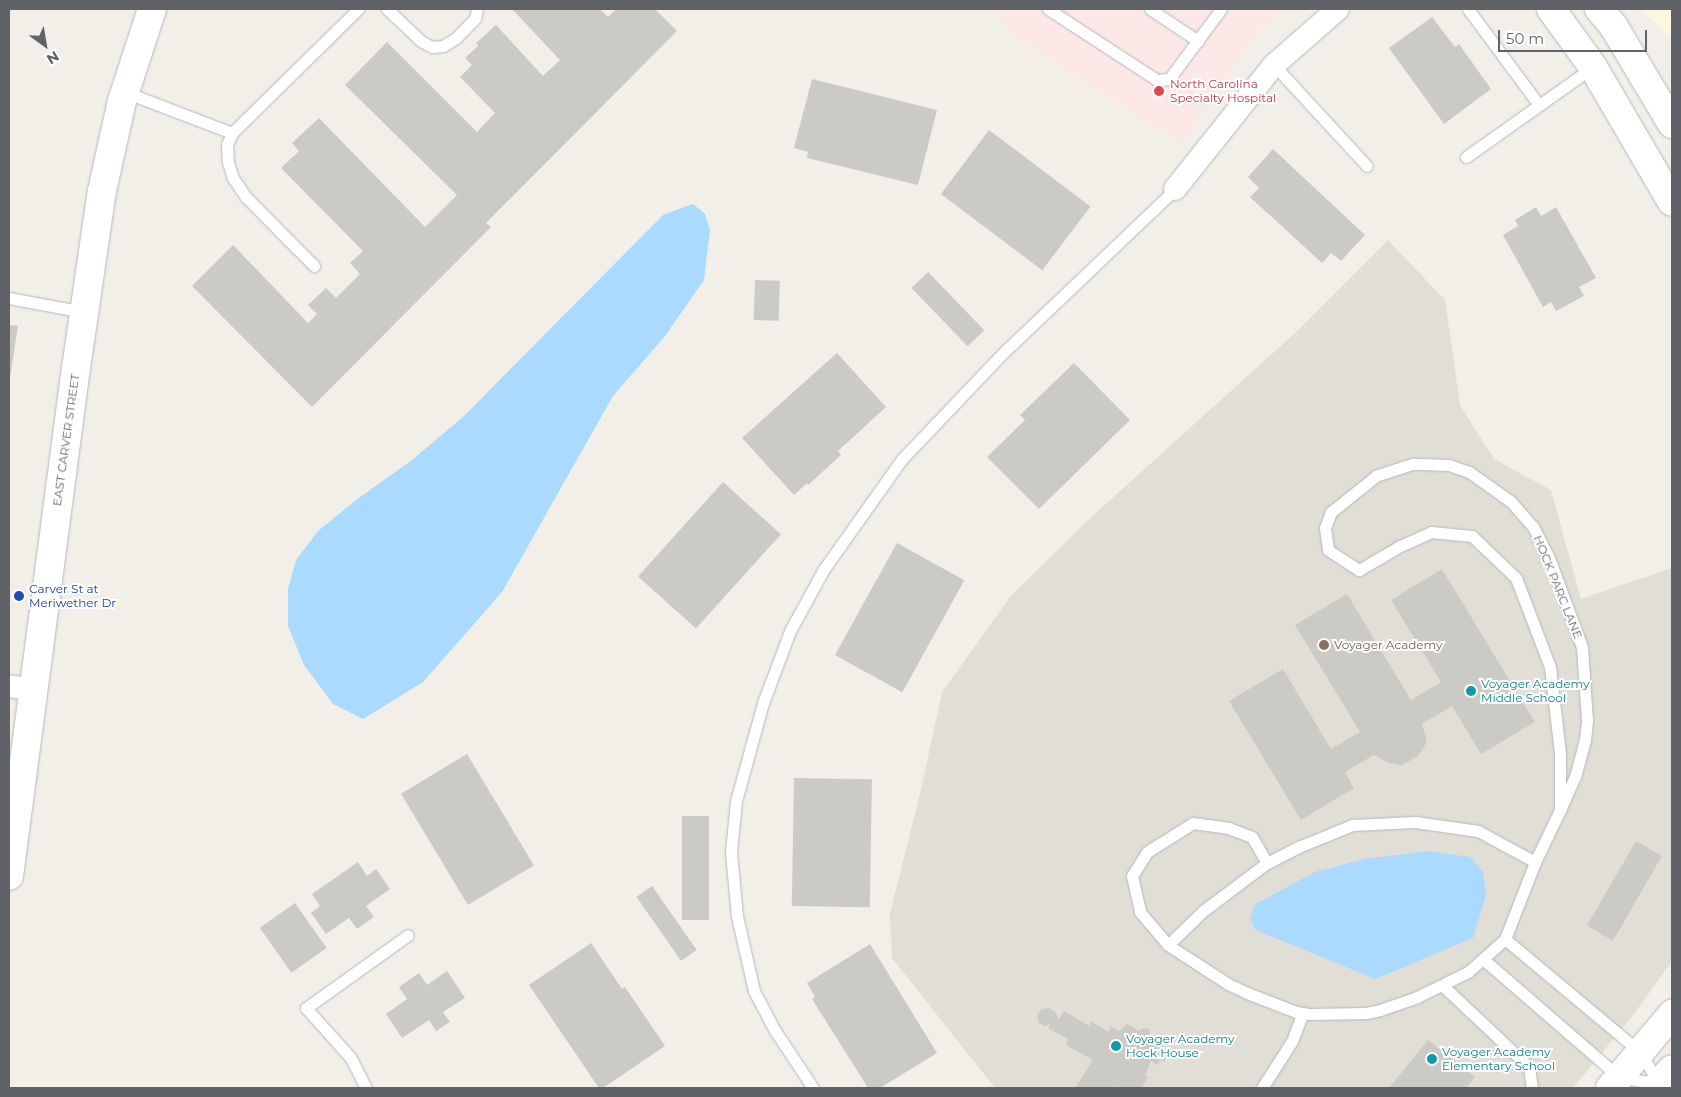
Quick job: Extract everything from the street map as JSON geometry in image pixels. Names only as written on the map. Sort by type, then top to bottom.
[{"type":"street","name":"EAST CARVER STREET","points":[[9,876],[22,688],[102,191],[125,92],[152,9]]},
{"type":"street","points":[[1175,189],[1274,65],[1338,9]]},
{"type":"street","points":[[1551,9],[1593,67],[1672,202]]},
{"type":"street","points":[[1600,9],[1614,28],[1672,124]]},
{"type":"street","points":[[1615,1082],[1672,1014]]},
{"type":"lane","points":[[314,266],[246,197],[233,178],[228,162],[227,145],[232,133],[358,9]]},
{"type":"lane","points":[[387,9],[421,41],[432,47],[443,46],[456,38],[475,18],[478,9]]},
{"type":"lane","points":[[1048,9],[1157,80],[1169,79],[1221,9]]},
{"type":"lane","points":[[1150,9],[1198,41]]},
{"type":"lane","points":[[1468,9],[1539,105]]},
{"type":"lane","points":[[1274,65],[1367,166]]},
{"type":"lane","points":[[1466,157],[1593,67]]},
{"type":"lane","points":[[125,92],[232,133]]},
{"type":"lane","points":[[813,1088],[774,1029],[754,991],[737,916],[731,852],[736,801],[763,703],[790,631],[824,569],[902,459],[1002,354],[1175,189]]},
{"type":"lane","points":[[9,298],[84,312]]},
{"type":"lane","name":"HOCK PARC LANE","points":[[1267,864],[1252,837],[1229,828],[1193,823],[1146,852],[1132,876],[1140,912],[1168,946],[1228,984],[1303,1013],[1331,1014],[1380,1010],[1442,985],[1468,972],[1505,939],[1535,862],[1560,810],[1577,771],[1585,740],[1587,720],[1582,647],[1575,623],[1549,558],[1534,527],[1510,500],[1470,472],[1449,465],[1412,464],[1376,476],[1332,512],[1326,528],[1328,550],[1359,570],[1400,546],[1431,532],[1472,536],[1516,578],[1550,667],[1560,753],[1560,810]]},
{"type":"lane","points":[[1168,946],[1203,911],[1267,864],[1302,846],[1352,825],[1415,822],[1478,831],[1535,862]]},
{"type":"lane","points":[[366,1088],[350,1057],[306,1008],[408,935]]},
{"type":"lane","points":[[1505,939],[1640,1052],[1663,1082]]},
{"type":"lane","points":[[1482,959],[1615,1082],[1663,1082]]},
{"type":"lane","points":[[1442,985],[1529,1067],[1532,1088]]},
{"type":"lane","points":[[1262,1088],[1292,1042],[1303,1013]]},
{"type":"shaded area","name":"North Carolina Specialty Hospital","points":[[989,9],[1279,9],[1259,31],[1181,144],[1020,38]]},
{"type":"shaded area","points":[[1639,9],[1672,9],[1672,37]]},
{"type":"shaded area","name":"Voyager Academy","points":[[1388,240],[1445,300],[1460,405],[1494,459],[1551,490],[1581,599],[1672,568],[1672,961],[1634,1014],[1573,1088],[995,1088],[892,958],[890,913],[921,790],[942,692],[1010,597],[1087,521],[1294,334]]},
{"type":"water","points":[[693,204],[705,214],[710,230],[704,280],[665,336],[613,396],[502,592],[423,682],[363,719],[333,704],[304,665],[288,626],[288,589],[296,560],[318,531],[356,500],[412,460],[464,416],[663,215]]},
{"type":"water","points":[[1427,851],[1470,857],[1483,872],[1486,895],[1473,938],[1375,979],[1256,930],[1250,919],[1254,905],[1315,872],[1364,859]]},
{"type":"building","points":[[512,9],[600,9],[608,17],[616,9],[655,9],[677,31],[486,223],[491,227],[312,407],[192,286],[233,245],[308,323],[317,314],[308,305],[326,288],[336,298],[360,274],[350,263],[363,251],[281,168],[299,151],[292,143],[319,118],[425,227],[457,195],[345,85],[387,42],[477,132],[495,113],[460,77],[472,65],[465,58],[478,46],[476,43],[496,25],[543,76],[560,60]]},
{"type":"building","points":[[1432,17],[1455,47],[1459,44],[1491,89],[1444,124],[1389,48]]},
{"type":"building","points":[[812,79],[937,110],[918,185],[807,158],[808,152],[794,148]]},
{"type":"building","points":[[989,130],[1090,206],[1042,270],[941,194]]},
{"type":"building","points":[[1273,149],[1365,235],[1341,261],[1331,253],[1322,263],[1250,197],[1259,188],[1248,177]]},
{"type":"building","points":[[1536,207],[1541,216],[1556,207],[1596,278],[1579,287],[1584,296],[1556,311],[1551,302],[1543,307],[1503,235],[1518,226],[1515,220]]},
{"type":"building","points":[[928,272],[984,330],[968,346],[911,288]]},
{"type":"building","points":[[755,280],[780,281],[779,321],[754,320]]},
{"type":"building","points":[[9,325],[18,326],[10,378],[9,378]]},
{"type":"building","points":[[837,353],[886,407],[838,451],[841,455],[794,495],[742,438]]},
{"type":"building","points":[[1074,363],[1130,420],[1039,509],[987,457],[1025,420],[1020,415]]},
{"type":"building","points":[[723,482],[781,534],[696,629],[638,576]]},
{"type":"building","points":[[897,543],[964,580],[902,692],[835,655]]},
{"type":"building","name":"Voyager Academy Middle School","points":[[1442,569],[1535,722],[1481,754],[1452,706],[1422,724],[1427,742],[1418,756],[1402,765],[1389,763],[1374,755],[1345,772],[1354,788],[1301,820],[1229,701],[1283,669],[1331,749],[1360,732],[1295,625],[1347,594],[1411,700],[1441,682],[1391,600]]},
{"type":"building","points":[[467,754],[534,865],[468,905],[401,794]]},
{"type":"building","points":[[794,778],[872,779],[870,907],[792,906]]},
{"type":"building","points":[[682,816],[709,816],[709,920],[682,920]]},
{"type":"building","points":[[1636,841],[1662,856],[1613,941],[1587,926]]},
{"type":"building","points":[[358,862],[367,876],[376,869],[390,889],[366,906],[374,917],[357,929],[349,918],[326,934],[311,913],[320,906],[312,894]]},
{"type":"building","points":[[652,886],[697,950],[681,961],[636,897]]},
{"type":"building","points":[[295,903],[327,948],[291,973],[260,928]]},
{"type":"building","points":[[591,943],[622,989],[625,987],[665,1046],[603,1088],[599,1088],[529,985]]},
{"type":"building","points":[[870,944],[937,1053],[880,1088],[868,1088],[812,999],[815,997],[807,983]]},
{"type":"building","points":[[447,971],[465,998],[443,1012],[450,1022],[436,1031],[429,1020],[402,1038],[386,1014],[407,999],[399,987],[419,973],[427,985]]},
{"type":"building","name":"Voyager Academy Hock House","points":[[1049,1008],[1055,1012],[1059,1019],[1064,1011],[1089,1026],[1091,1021],[1108,1032],[1111,1026],[1120,1031],[1127,1024],[1139,1031],[1144,1028],[1149,1029],[1150,1035],[1156,1039],[1155,1041],[1166,1048],[1162,1054],[1167,1057],[1164,1062],[1161,1059],[1157,1065],[1151,1061],[1145,1076],[1148,1077],[1141,1088],[1117,1088],[1113,1086],[1111,1088],[1075,1088],[1093,1060],[1066,1045],[1068,1039],[1048,1028],[1051,1023],[1045,1026],[1039,1023],[1037,1015],[1041,1010]]},
{"type":"building","name":"Voyager Academy Elementary School","points":[[1428,1040],[1475,1077],[1466,1088],[1389,1088]]},
{"type":"place","name":"North Carolina Specialty Hospital","points":[[1159,91]]},
{"type":"place","name":"Carver St at Meriwether Dr","points":[[19,596]]},
{"type":"place","name":"Voyager Academy","points":[[1324,645]]},
{"type":"place","name":"Voyager Academy Middle School","points":[[1471,691]]},
{"type":"place","name":"Voyager Academy Hock House","points":[[1116,1046]]},
{"type":"place","name":"Voyager Academy Elementary School","points":[[1432,1059]]}]
